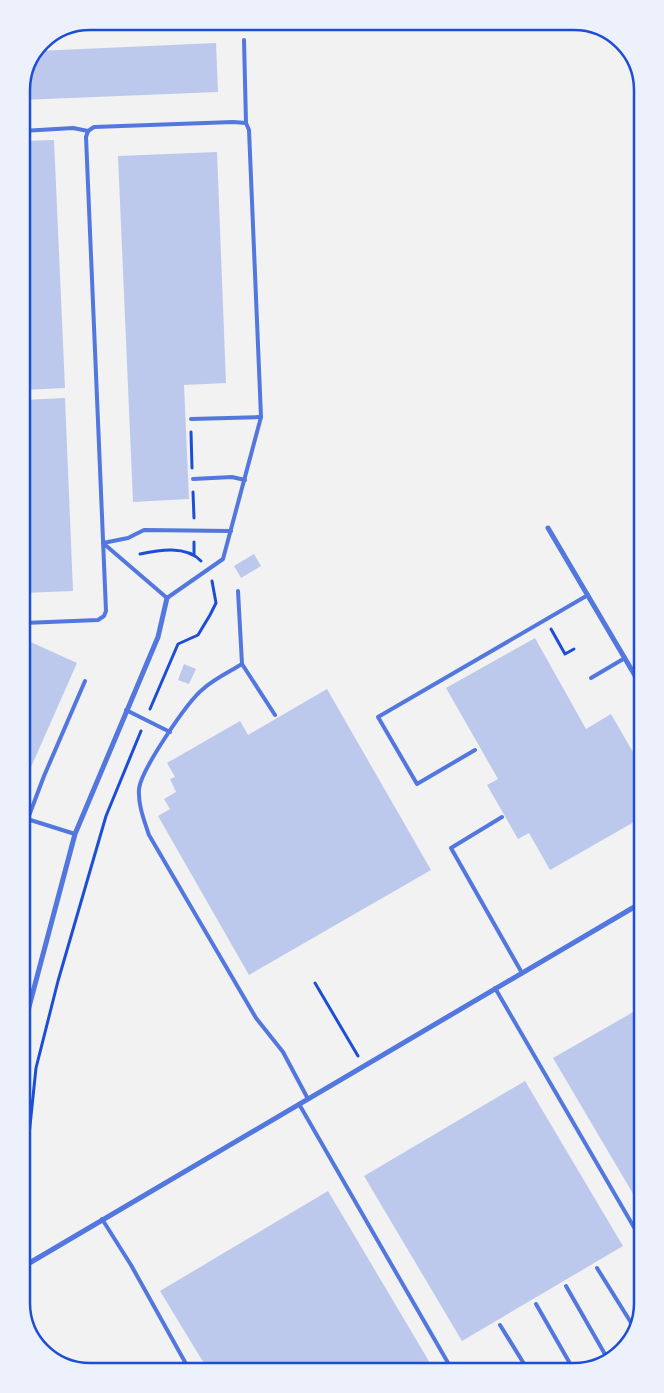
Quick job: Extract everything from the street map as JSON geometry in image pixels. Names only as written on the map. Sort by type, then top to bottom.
[{"type":"street","points":[[548,528],[634,674]]},
{"type":"street","points":[[30,1003],[75,834],[158,637],[167,598]]},
{"type":"street","points":[[30,1262],[634,907]]},
{"type":"lane","points":[[103,543],[167,598],[223,560],[261,417],[248,130],[246,123],[244,40]]},
{"type":"lane","points":[[30,623],[98,620],[104,616],[103,543],[86,137],[88,131],[94,127],[104,126],[246,123]]},
{"type":"lane","points":[[30,131],[73,128],[88,131]]},
{"type":"lane","points":[[191,418],[261,417]]},
{"type":"lane","points":[[193,479],[232,477],[245,480]]},
{"type":"lane","points":[[103,543],[128,538],[144,530],[231,531]]},
{"type":"lane","points":[[238,591],[242,664],[275,715]]},
{"type":"lane","points":[[475,750],[417,784],[378,717],[588,595]]},
{"type":"lane","points":[[591,678],[625,658]]},
{"type":"lane","points":[[242,664],[202,689],[156,751],[142,776],[139,790],[141,813],[148,835],[256,1018],[283,1052],[308,1099]]},
{"type":"lane","points":[[30,809],[85,681]]},
{"type":"lane","points":[[126,710],[170,732]]},
{"type":"lane","points":[[502,817],[451,848],[522,973]]},
{"type":"lane","points":[[30,819],[75,834]]},
{"type":"lane","points":[[495,988],[634,1226]]},
{"type":"lane","points":[[299,1104],[449,1363]]},
{"type":"lane","points":[[102,1219],[131,1265],[186,1363]]},
{"type":"lane","points":[[598,1268],[631,1322]]},
{"type":"lane","points":[[566,1286],[605,1354]]},
{"type":"lane","points":[[536,1304],[570,1363]]},
{"type":"lane","points":[[500,1325],[524,1363]]},
{"type":"path","points":[[30,1126],[36,1068],[58,981],[106,816],[178,644],[198,635],[216,603],[209,570],[194,554],[185,551],[157,550],[140,554]]},
{"type":"path","points":[[546,620],[565,654],[574,648]]},
{"type":"path","points":[[314,983],[363,1066]]},
{"type":"building","points":[[216,43],[218,92],[30,100],[32,75],[40,57],[46,51]]},
{"type":"building","points":[[54,140],[65,388],[30,390],[30,141]]},
{"type":"building","points":[[217,152],[226,383],[184,385],[189,499],[133,502],[118,156]]},
{"type":"building","points":[[65,398],[73,591],[30,593],[30,400]]},
{"type":"building","points":[[254,554],[261,566],[241,578],[234,566]]},
{"type":"building","points":[[535,638],[586,729],[611,714],[634,754],[634,822],[550,870],[529,833],[518,839],[487,785],[498,779],[446,688]]},
{"type":"building","points":[[30,642],[77,663],[30,769]]},
{"type":"building","points":[[184,664],[196,669],[189,684],[178,680]]},
{"type":"building","points":[[327,689],[431,870],[249,975],[158,816],[170,809],[164,799],[176,792],[170,779],[175,777],[167,763],[240,721],[248,735]]},
{"type":"building","points":[[634,1012],[634,1195],[553,1058]]},
{"type":"building","points":[[525,1081],[623,1246],[462,1341],[364,1176]]},
{"type":"building","points":[[328,1191],[430,1363],[204,1363],[160,1291]]}]
